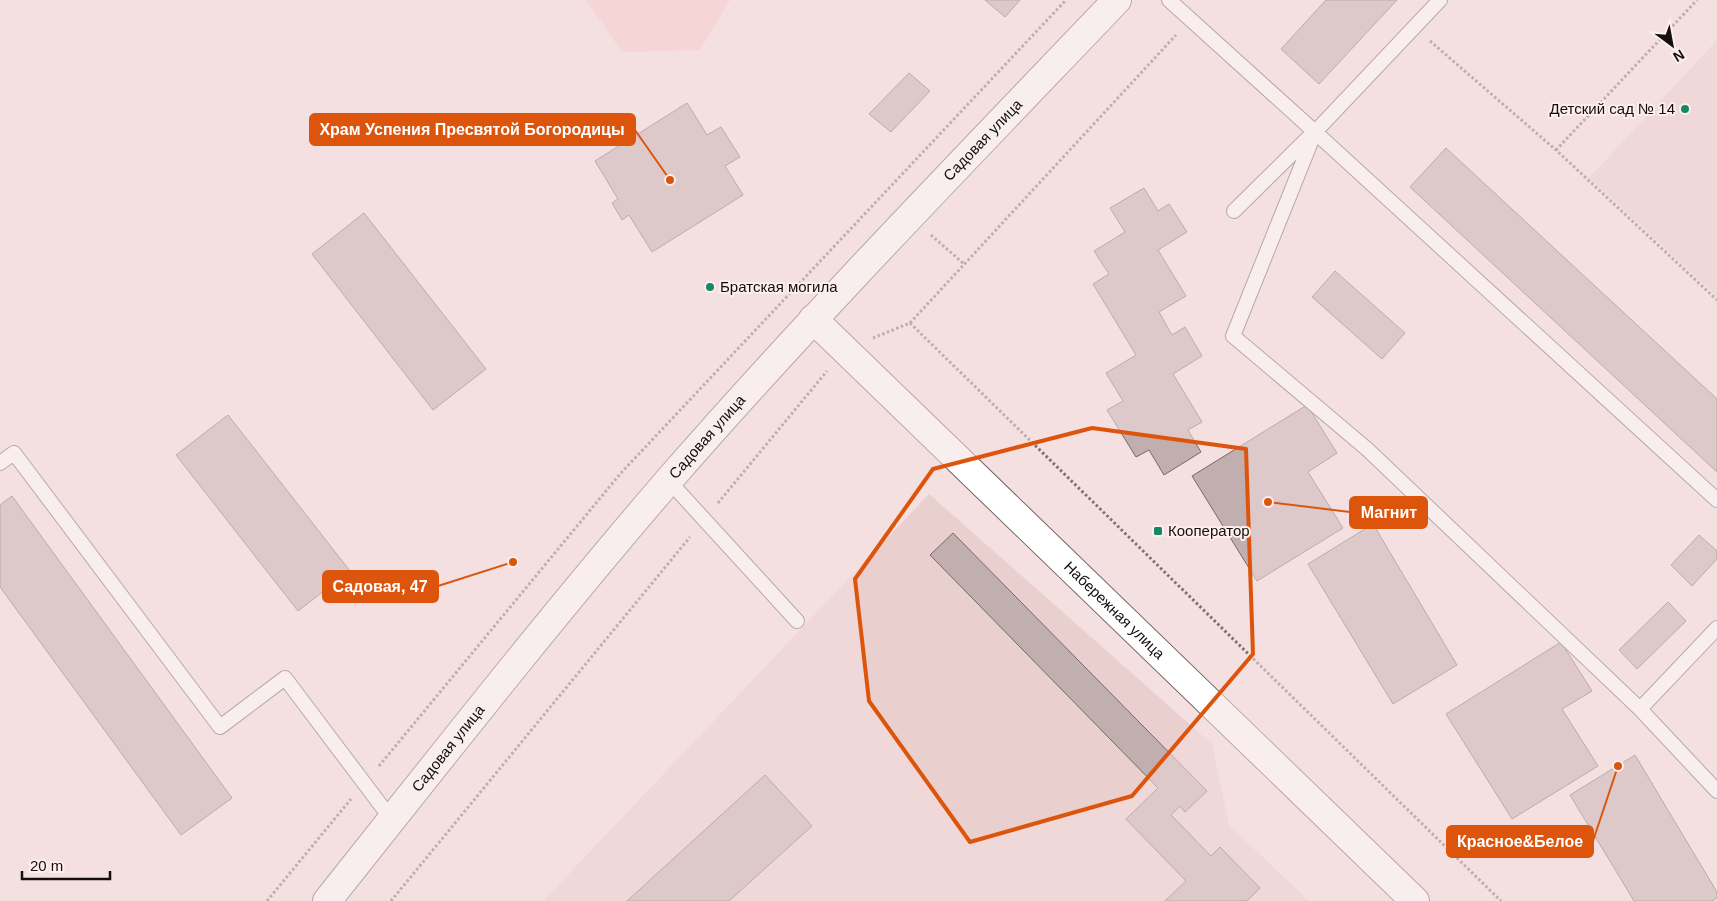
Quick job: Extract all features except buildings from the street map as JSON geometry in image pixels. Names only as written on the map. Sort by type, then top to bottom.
[{"type":"main road","name":"Садовая улица","points":[[327,901],[539,634],[669,480],[812,319],[1117,0]]},
{"type":"main road","name":"Набережная улица","points":[[812,319],[1415,901]]},
{"type":"lane","points":[[1169,0],[1717,500]]},
{"type":"lane","points":[[1234,211],[1314,132],[1440,0]]},
{"type":"lane","points":[[1314,132],[1233,336],[1367,450],[1640,709],[1717,791]]},
{"type":"lane","points":[[0,463],[14,453],[220,727],[285,678],[392,820]]},
{"type":"lane","points":[[669,480],[797,621]]},
{"type":"lane","points":[[1640,709],[1717,628]]},
{"type":"path","points":[[1556,150],[1697,0]]},
{"type":"path","points":[[391,901],[844,350],[910,323],[1190,20]]},
{"type":"path","points":[[1414,27],[1556,150],[1717,300]]},
{"type":"path","points":[[910,323],[1501,901]]},
{"type":"highlighted area","points":[[1092,428],[1246,449],[1253,654],[1132,796],[970,842],[869,701],[855,579],[933,469]]},
{"type":"shaded area","points":[[586,0],[730,0],[700,50],[622,52]]},
{"type":"shaded area","name":"Детский сад № 14","points":[[1717,40],[1717,296],[1589,178]]},
{"type":"shaded area","points":[[929,494],[1212,744],[1229,825],[1309,901],[543,901]]},
{"type":"place","name":"Детский сад № 14","points":[[1685,109]]},
{"type":"place","name":"Храм Успения Пресвятой Богородицы","points":[[670,180]]},
{"type":"place","name":"Братская могила","points":[[710,287]]},
{"type":"place","name":"Магнит","points":[[1268,502]]},
{"type":"place","name":"Кооператор","points":[[1158,531]]},
{"type":"place","name":"Садовая, 47","points":[[513,562]]},
{"type":"place","name":"Красное&Белое","points":[[1618,766]]}]
